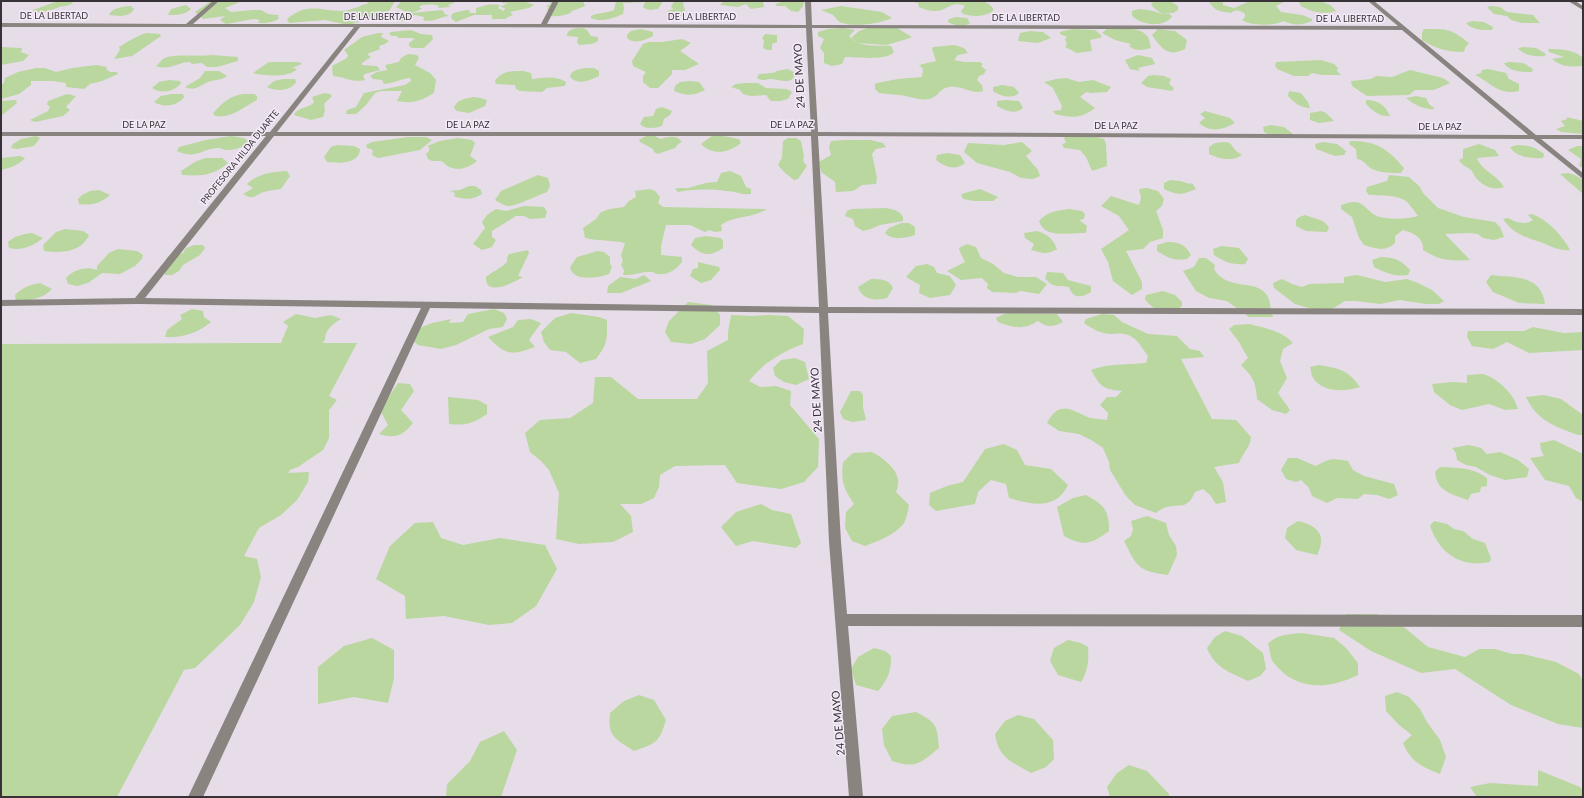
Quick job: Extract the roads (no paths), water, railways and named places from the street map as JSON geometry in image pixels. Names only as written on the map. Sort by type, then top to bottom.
[{"type":"street","points":[[187,26],[216,1]]},
{"type":"street","points":[[544,25],[556,1]]},
{"type":"street","name":"24 DE MAYO","points":[[808,1],[808,27],[835,542],[856,797]]},
{"type":"street","points":[[1370,1],[1583,177]]},
{"type":"street","points":[[1571,1],[1583,8]]},
{"type":"street","name":"DE LA LIBERTAD","points":[[1,25],[1403,28]]},
{"type":"street","name":"PROFESORA HILDA DUARTE","points":[[138,301],[358,26]]},
{"type":"street","name":"DE LA PAZ","points":[[1,134],[814,134],[1583,137]]},
{"type":"street","points":[[1,303],[138,301],[823,310],[1583,312]]},
{"type":"street","points":[[195,797],[427,305]]},
{"type":"street","points":[[841,620],[1583,621]]}]
